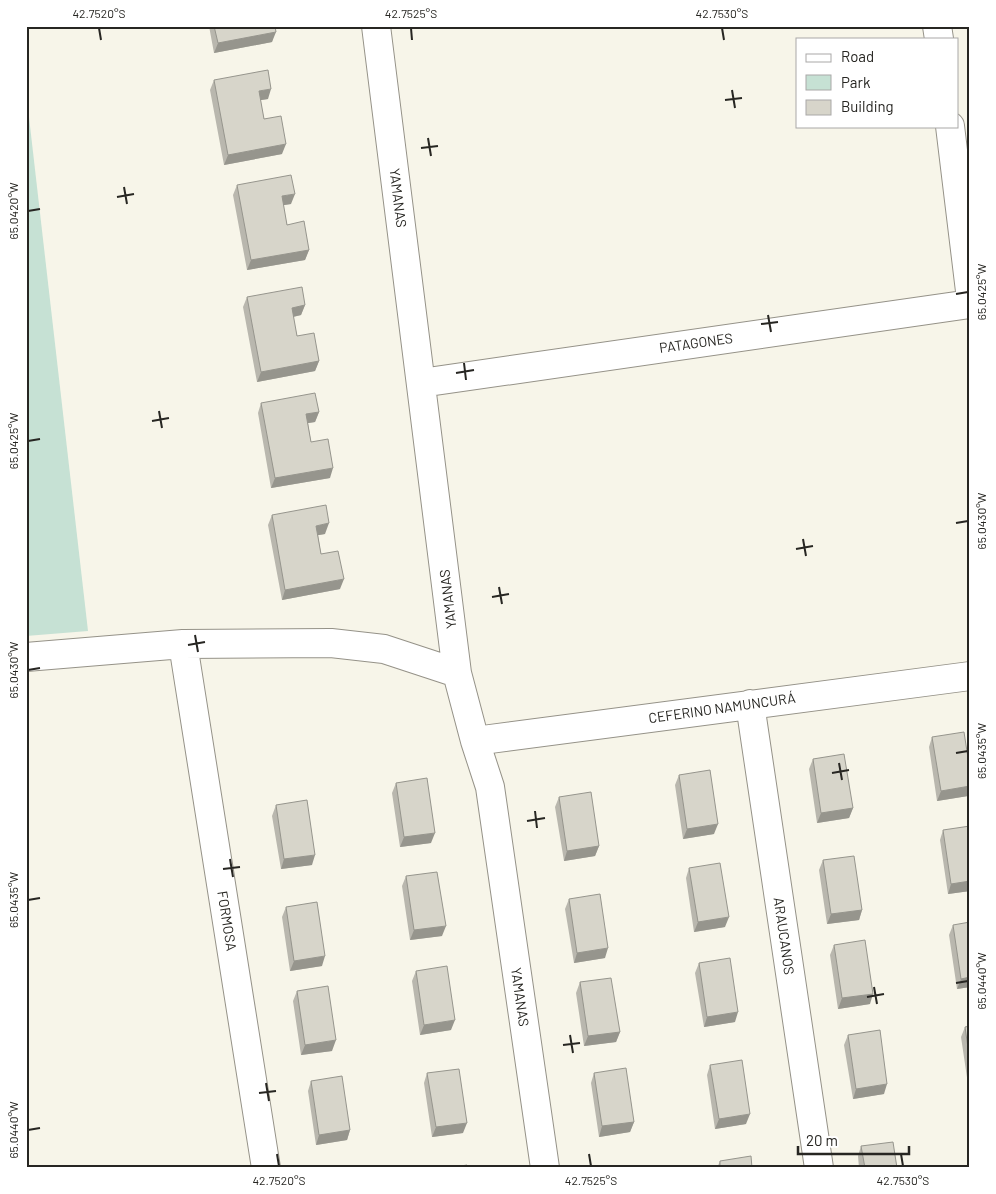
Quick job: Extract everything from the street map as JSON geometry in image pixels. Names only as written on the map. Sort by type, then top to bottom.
[{"type":"street","name":"YAMANAS","points":[[376,26],[457,673],[475,741],[490,787],[545,1168]]},
{"type":"street","points":[[950,128],[970,291]]},
{"type":"street","name":"PATAGONES","points":[[421,383],[970,304]]},
{"type":"street","points":[[26,657],[183,644],[331,642],[384,648],[457,673]]},
{"type":"street","name":"FORMOSA","points":[[183,644],[266,1168]]},
{"type":"street","name":"CEFERINO NAMUNCURÁ","points":[[475,741],[970,676]]},
{"type":"street","name":"ARAUCANOS","points":[[750,704],[819,1168]]},
{"type":"green space","points":[[26,91],[88,631],[26,636]]},
{"type":"building","points":[[214,26],[275,26],[276,32],[218,43]]},
{"type":"building","points":[[268,70],[271,89],[259,91],[264,119],[281,116],[286,144],[228,155],[214,80]]},
{"type":"building","points":[[291,175],[295,194],[282,196],[287,225],[304,221],[309,250],[251,260],[237,185]]},
{"type":"building","points":[[302,287],[305,305],[292,308],[297,336],[314,333],[319,361],[261,372],[247,297]]},
{"type":"building","points":[[315,393],[319,412],[306,414],[311,442],[328,439],[333,468],[275,478],[261,403]]},
{"type":"building","points":[[326,505],[329,523],[316,526],[321,554],[338,551],[344,579],[285,590],[272,515]]},
{"type":"building","points":[[964,732],[970,771],[970,786],[941,791],[932,737]]},
{"type":"building","points":[[844,754],[853,808],[821,813],[813,759]]},
{"type":"building","points":[[710,770],[718,824],[687,829],[679,775]]},
{"type":"building","points":[[427,778],[435,833],[404,837],[396,783]]},
{"type":"building","points":[[591,792],[599,846],[567,851],[559,797]]},
{"type":"building","points":[[307,800],[315,855],[284,859],[276,805]]},
{"type":"building","points":[[970,826],[970,881],[951,884],[943,830]]},
{"type":"building","points":[[854,856],[862,910],[831,914],[823,860]]},
{"type":"building","points":[[720,863],[729,917],[698,922],[689,868]]},
{"type":"building","points":[[437,872],[446,926],[414,930],[406,876]]},
{"type":"building","points":[[600,894],[608,948],[577,953],[569,899]]},
{"type":"building","points":[[317,902],[325,956],[294,961],[286,907]]},
{"type":"building","points":[[970,922],[970,977],[961,979],[953,925]]},
{"type":"building","points":[[865,940],[873,994],[842,998],[834,945]]},
{"type":"building","points":[[730,958],[738,1012],[707,1017],[699,963]]},
{"type":"building","points":[[447,966],[455,1020],[424,1025],[416,971]]},
{"type":"building","points":[[611,978],[620,1032],[588,1036],[580,982]]},
{"type":"building","points":[[328,986],[336,1040],[305,1045],[297,991]]},
{"type":"building","points":[[970,1026],[970,1062],[965,1027]]},
{"type":"building","points":[[880,1030],[887,1084],[856,1089],[848,1035]]},
{"type":"building","points":[[742,1060],[750,1114],[719,1119],[710,1065]]},
{"type":"building","points":[[626,1068],[634,1122],[602,1126],[594,1073]]},
{"type":"building","points":[[459,1069],[467,1123],[436,1127],[427,1073]]},
{"type":"building","points":[[342,1076],[350,1130],[319,1135],[311,1081]]},
{"type":"building","points":[[893,1142],[897,1168],[865,1168],[861,1146]]},
{"type":"building","points":[[751,1156],[752,1168],[720,1168],[720,1161]]},
{"type":"building","points":[[467,1165],[468,1168],[449,1168]]}]
